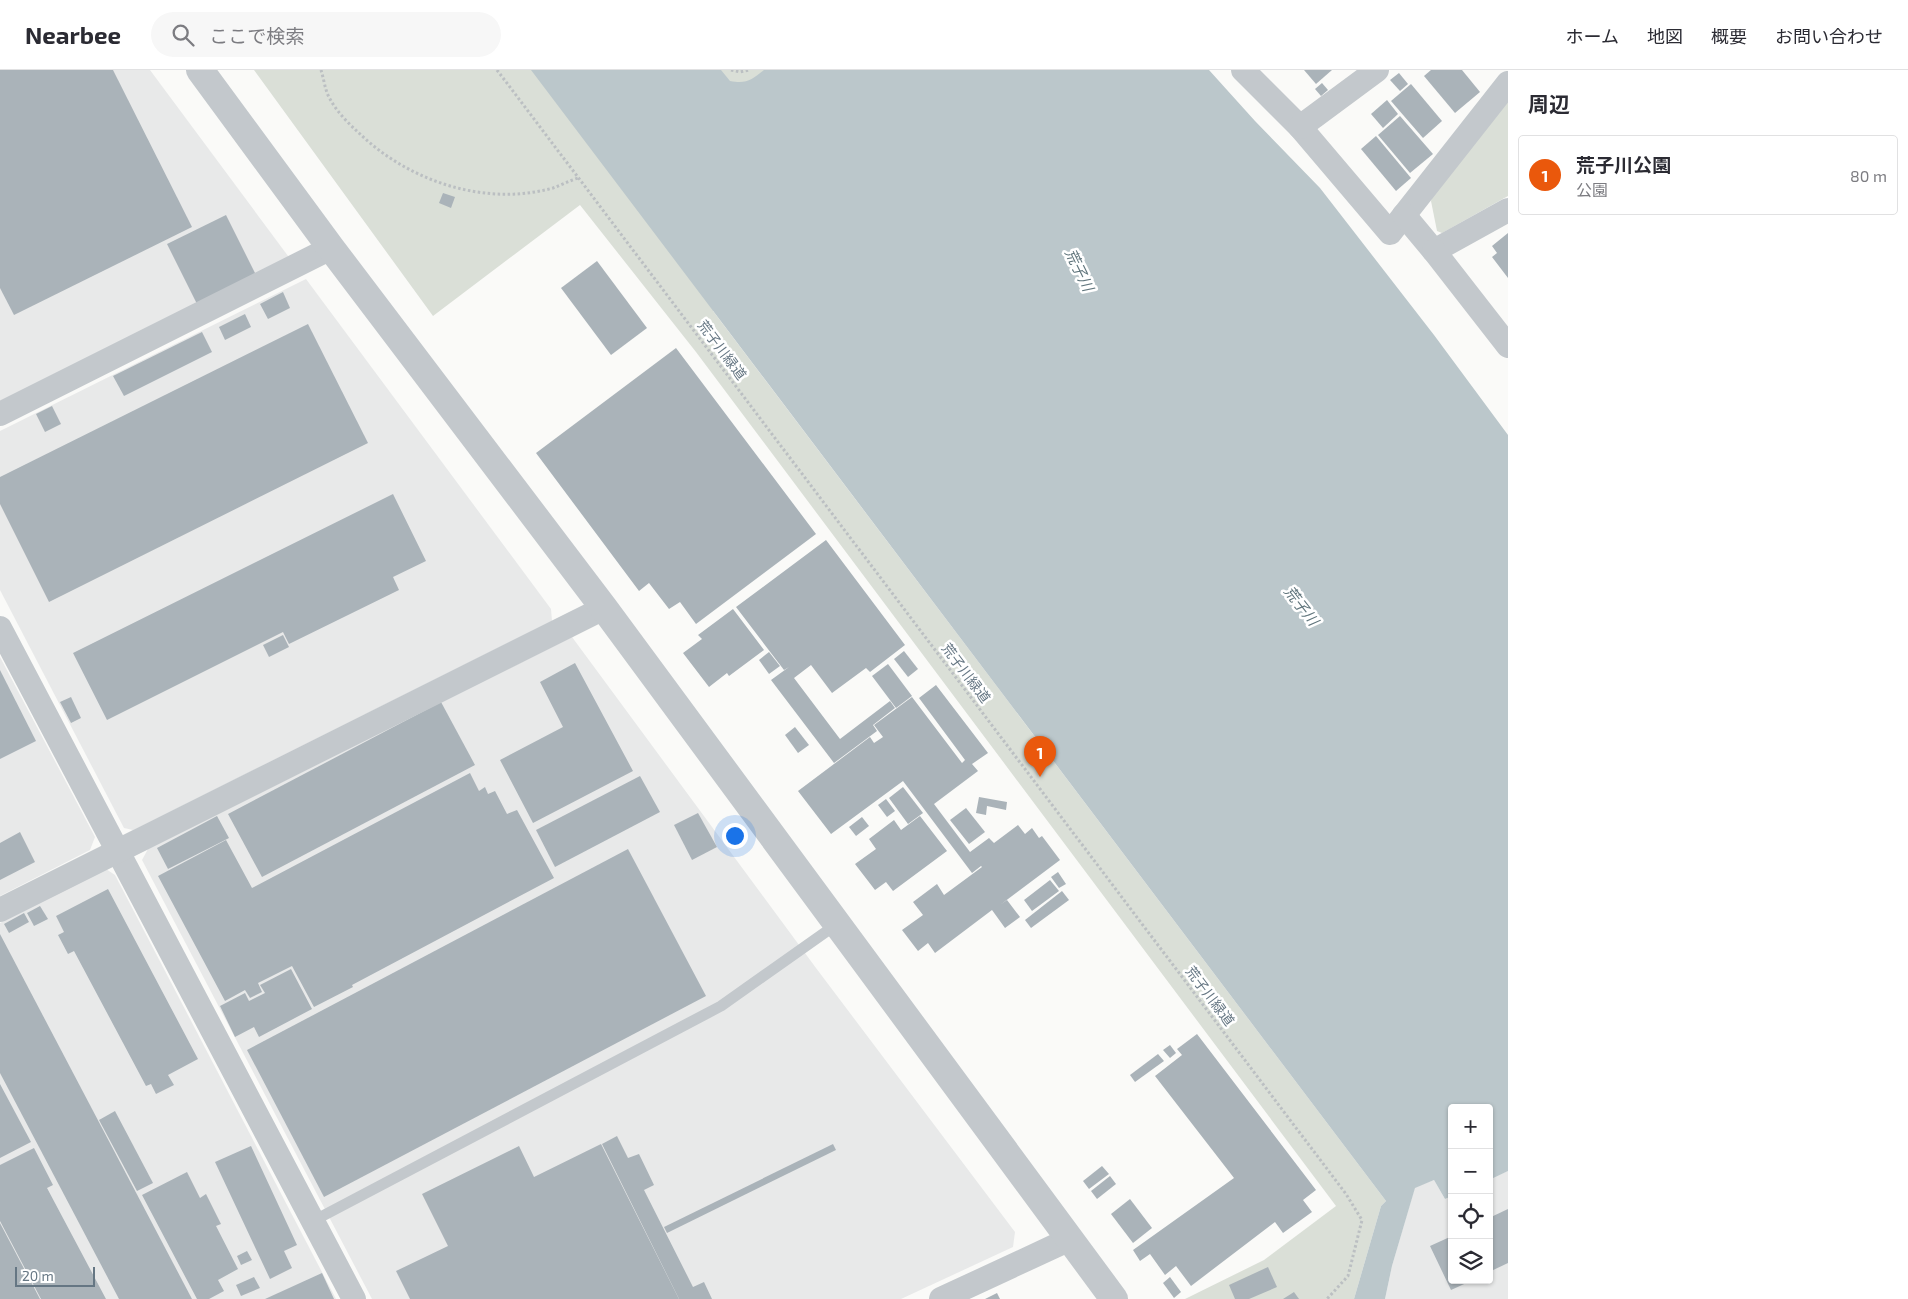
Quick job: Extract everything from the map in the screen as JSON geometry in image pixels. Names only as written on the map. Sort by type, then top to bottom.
[{"type":"street","points":[[200,70],[331,248],[604,608],[1114,1299]]},
{"type":"street","points":[[1243,70],[1300,127],[1390,233],[1508,83]]},
{"type":"street","points":[[1300,127],[1377,70]]},
{"type":"street","points":[[1434,252],[1508,210]]},
{"type":"street","points":[[1404,215],[1508,346]]},
{"type":"street","points":[[0,414],[331,248]]},
{"type":"street","points":[[0,910],[604,608]]},
{"type":"street","points":[[0,628],[354,1299]]},
{"type":"street","points":[[941,1299],[1070,1239]]},
{"type":"lane","points":[[313,1221],[721,1006],[837,924]]},
{"type":"path","points":[[321,70],[330,99],[347,122],[372,145],[396,163],[430,180],[461,190],[494,194],[553,188],[578,178]]},
{"type":"path","name":"荒子川緑道","points":[[497,70],[1346,1194],[1362,1220],[1348,1276],[1327,1299]]},
{"type":"path","points":[[731,70],[749,70]]},
{"type":"shaded area","points":[[0,70],[150,70],[291,260],[0,405]]},
{"type":"shaded area","points":[[254,70],[811,70],[713,311],[1386,1201],[1381,1206],[1354,1299],[1185,1299],[1264,1260],[1336,1206],[696,352],[580,205],[433,316]]},
{"type":"shaded area","points":[[1508,101],[1508,196],[1442,233],[1437,231],[1431,201],[1433,194]]},
{"type":"shaded area","points":[[306,279],[551,609],[552,621],[133,830],[124,828],[0,590],[0,431]]},
{"type":"shaded area","points":[[572,637],[816,968],[1015,1232],[1013,1247],[901,1299],[372,1299],[142,860],[148,849]]},
{"type":"shaded area","points":[[0,657],[95,837],[90,850],[0,896]]},
{"type":"shaded area","points":[[106,869],[115,875],[336,1299],[0,1299],[0,923]]},
{"type":"shaded area","points":[[1508,1171],[1508,1299],[1385,1299],[1392,1266],[1415,1187],[1434,1180],[1445,1199],[1448,1198],[1448,1284],[1493,1284],[1493,1177]]},
{"type":"water","name":"荒子川","points":[[531,70],[721,70],[730,81],[741,82],[752,79],[764,70],[1209,70],[1320,188],[1434,335],[1508,435],[1508,1171],[1493,1178],[1493,1104],[1448,1104],[1448,1198],[1445,1199],[1434,1180],[1415,1188],[1392,1266],[1385,1299],[1354,1299],[1381,1206],[1386,1201]]},
{"type":"building","points":[[0,70],[113,70],[192,227],[14,315],[0,288]]},
{"type":"building","points":[[1304,70],[1332,70],[1316,84]]},
{"type":"building","points":[[1431,70],[1462,70],[1480,92],[1455,113],[1424,76]]},
{"type":"building","points":[[1399,73],[1408,84],[1400,91],[1390,80]]},
{"type":"building","points":[[1322,83],[1328,90],[1321,96],[1315,89]]},
{"type":"building","points":[[1411,84],[1442,121],[1423,138],[1391,101]]},
{"type":"building","points":[[1387,100],[1398,114],[1383,128],[1371,114]]},
{"type":"building","points":[[1400,116],[1433,154],[1410,173],[1378,135]]},
{"type":"building","points":[[1376,136],[1411,178],[1396,191],[1361,149]]},
{"type":"building","points":[[443,193],[455,197],[451,208],[439,203]]},
{"type":"building","points":[[226,215],[256,275],[197,304],[167,244]]},
{"type":"building","points":[[1508,233],[1508,278],[1492,257],[1497,253],[1492,246]]},
{"type":"building","points":[[597,261],[647,328],[611,355],[561,288]]},
{"type":"building","points":[[283,292],[290,308],[268,319],[260,304]]},
{"type":"building","points":[[245,314],[251,327],[225,340],[219,327]]},
{"type":"building","points":[[308,324],[368,443],[49,602],[0,504],[0,477]]},
{"type":"building","points":[[202,332],[212,352],[124,396],[113,376]]},
{"type":"building","points":[[676,348],[816,534],[696,624],[680,602],[669,609],[649,583],[639,591],[536,453]]},
{"type":"building","points":[[52,406],[61,424],[45,432],[36,414]]},
{"type":"building","points":[[393,494],[426,561],[393,577],[399,590],[289,644],[283,632],[107,720],[73,653]]},
{"type":"building","points":[[826,540],[905,645],[870,672],[866,668],[832,693],[811,665],[794,678],[840,739],[890,701],[895,708],[873,725],[877,731],[834,763],[771,680],[789,667],[784,670],[736,607]]},
{"type":"building","points":[[733,609],[764,650],[729,676],[727,673],[709,687],[683,653],[702,639],[698,635]]},
{"type":"building","points":[[283,635],[289,647],[269,657],[263,645]]},
{"type":"building","points":[[904,651],[918,669],[908,677],[894,659]]},
{"type":"building","points":[[769,652],[780,666],[769,674],[759,660]]},
{"type":"building","points":[[575,663],[633,771],[533,823],[500,760],[563,727],[540,682]]},
{"type":"building","points":[[888,664],[912,696],[896,708],[872,676]]},
{"type":"building","points":[[0,670],[36,741],[0,759]]},
{"type":"building","points":[[936,685],[988,753],[972,764],[978,771],[934,804],[970,852],[989,838],[994,843],[1018,825],[1025,834],[1032,828],[1039,838],[1042,836],[1060,860],[1000,905],[1007,900],[1020,917],[1005,928],[992,910],[935,953],[928,943],[918,951],[902,930],[923,915],[913,902],[937,884],[944,895],[982,867],[972,873],[903,781],[831,834],[798,791],[870,737],[874,743],[883,737],[874,725],[912,697],[962,763],[965,760],[919,698]]},
{"type":"building","points":[[71,697],[81,718],[71,723],[60,702]]},
{"type":"building","points":[[441,702],[475,765],[262,877],[228,814]]},
{"type":"building","points":[[795,727],[809,745],[798,753],[785,735]]},
{"type":"building","points":[[470,773],[479,791],[485,787],[488,794],[495,791],[507,814],[517,810],[554,878],[314,1007],[292,966],[258,983],[262,992],[250,998],[245,990],[225,1001],[158,876],[226,840],[252,888]]},
{"type":"building","points":[[640,776],[660,812],[555,867],[536,830]]},
{"type":"building","points":[[903,787],[923,813],[908,824],[889,798]]},
{"type":"building","points":[[979,797],[1007,802],[1006,810],[987,806],[986,815],[976,813]]},
{"type":"building","points":[[886,799],[895,811],[887,817],[878,805]]},
{"type":"building","points":[[966,808],[985,832],[969,844],[950,820]]},
{"type":"building","points":[[698,813],[717,847],[692,860],[674,825]]},
{"type":"building","points":[[217,816],[229,838],[168,869],[157,848]]},
{"type":"building","points":[[920,816],[947,851],[893,891],[886,882],[875,890],[855,864],[876,849],[869,839],[894,820],[901,830]]},
{"type":"building","points":[[862,817],[869,826],[856,836],[849,827]]},
{"type":"building","points":[[20,832],[35,862],[0,880],[0,843]]},
{"type":"building","points":[[628,849],[706,996],[324,1197],[247,1050]]},
{"type":"building","points":[[1058,872],[1066,884],[1059,888],[1051,877]]},
{"type":"building","points":[[1050,880],[1059,891],[1032,911],[1024,900]]},
{"type":"building","points":[[108,889],[198,1059],[168,1075],[174,1085],[156,1094],[151,1084],[146,1086],[74,951],[68,954],[58,935],[64,932],[56,916]]},
{"type":"building","points":[[1062,891],[1069,900],[1031,928],[1025,920]]},
{"type":"building","points":[[40,906],[48,919],[34,926],[27,913]]},
{"type":"building","points":[[24,913],[29,922],[9,933],[4,924]]},
{"type":"building","points":[[0,934],[192,1299],[119,1299],[0,1073]]},
{"type":"building","points":[[291,969],[312,1009],[259,1037],[254,1027],[235,1037],[220,1006],[245,993],[249,1001],[265,993],[260,985]]},
{"type":"building","points":[[1197,1034],[1316,1190],[1303,1200],[1312,1212],[1283,1233],[1275,1222],[1191,1286],[1176,1266],[1165,1275],[1150,1254],[1140,1261],[1133,1250],[1234,1178],[1155,1076],[1182,1055],[1177,1049]]},
{"type":"building","points":[[1170,1045],[1176,1053],[1170,1058],[1163,1050]]},
{"type":"building","points":[[1158,1054],[1164,1061],[1135,1082],[1130,1075]]},
{"type":"building","points":[[0,1084],[31,1142],[0,1158]]},
{"type":"building","points":[[115,1111],[153,1183],[137,1191],[99,1120]]},
{"type":"building","points":[[617,1136],[628,1158],[639,1154],[654,1185],[644,1190],[693,1287],[704,1282],[712,1299],[679,1299],[602,1144]]},
{"type":"building","points":[[601,1144],[679,1299],[410,1299],[396,1271],[448,1246],[422,1194],[519,1146],[534,1177]]},
{"type":"building","points":[[833,1144],[836,1150],[667,1233],[664,1227]]},
{"type":"building","points":[[251,1146],[297,1245],[284,1251],[292,1268],[270,1279],[215,1162]]},
{"type":"building","points":[[34,1148],[53,1185],[47,1188],[106,1299],[41,1299],[0,1221],[0,1165]]},
{"type":"building","points":[[1102,1166],[1109,1174],[1089,1189],[1083,1181]]},
{"type":"building","points":[[187,1172],[200,1198],[206,1194],[221,1224],[216,1226],[238,1269],[218,1280],[224,1291],[209,1299],[197,1299],[142,1195]]},
{"type":"building","points":[[1110,1176],[1116,1184],[1097,1199],[1091,1191]]},
{"type":"building","points":[[1130,1199],[1152,1228],[1133,1243],[1111,1214]]},
{"type":"building","points":[[1508,1209],[1508,1263],[1493,1270],[1493,1239],[1493,1216]]},
{"type":"building","points":[[0,1223],[40,1299],[0,1299]]},
{"type":"building","points":[[1448,1238],[1448,1284],[1430,1246]]},
{"type":"building","points":[[247,1251],[252,1260],[241,1265],[237,1256]]},
{"type":"building","points":[[1268,1267],[1277,1287],[1249,1299],[1235,1299],[1229,1285]]},
{"type":"building","points":[[322,1273],[334,1299],[265,1299]]},
{"type":"building","points":[[254,1277],[260,1288],[241,1296],[236,1285]]},
{"type":"building","points":[[1170,1277],[1181,1292],[1174,1298],[1163,1283]]},
{"type":"building","points":[[1448,1284],[1464,1284],[1451,1290]]},
{"type":"building","points":[[1294,1292],[1299,1299],[1283,1299]]},
{"type":"building","points":[[997,1293],[1000,1299],[985,1299]]},
{"type":"place","name":"荒子川公園","points":[[1040,777]]}]
